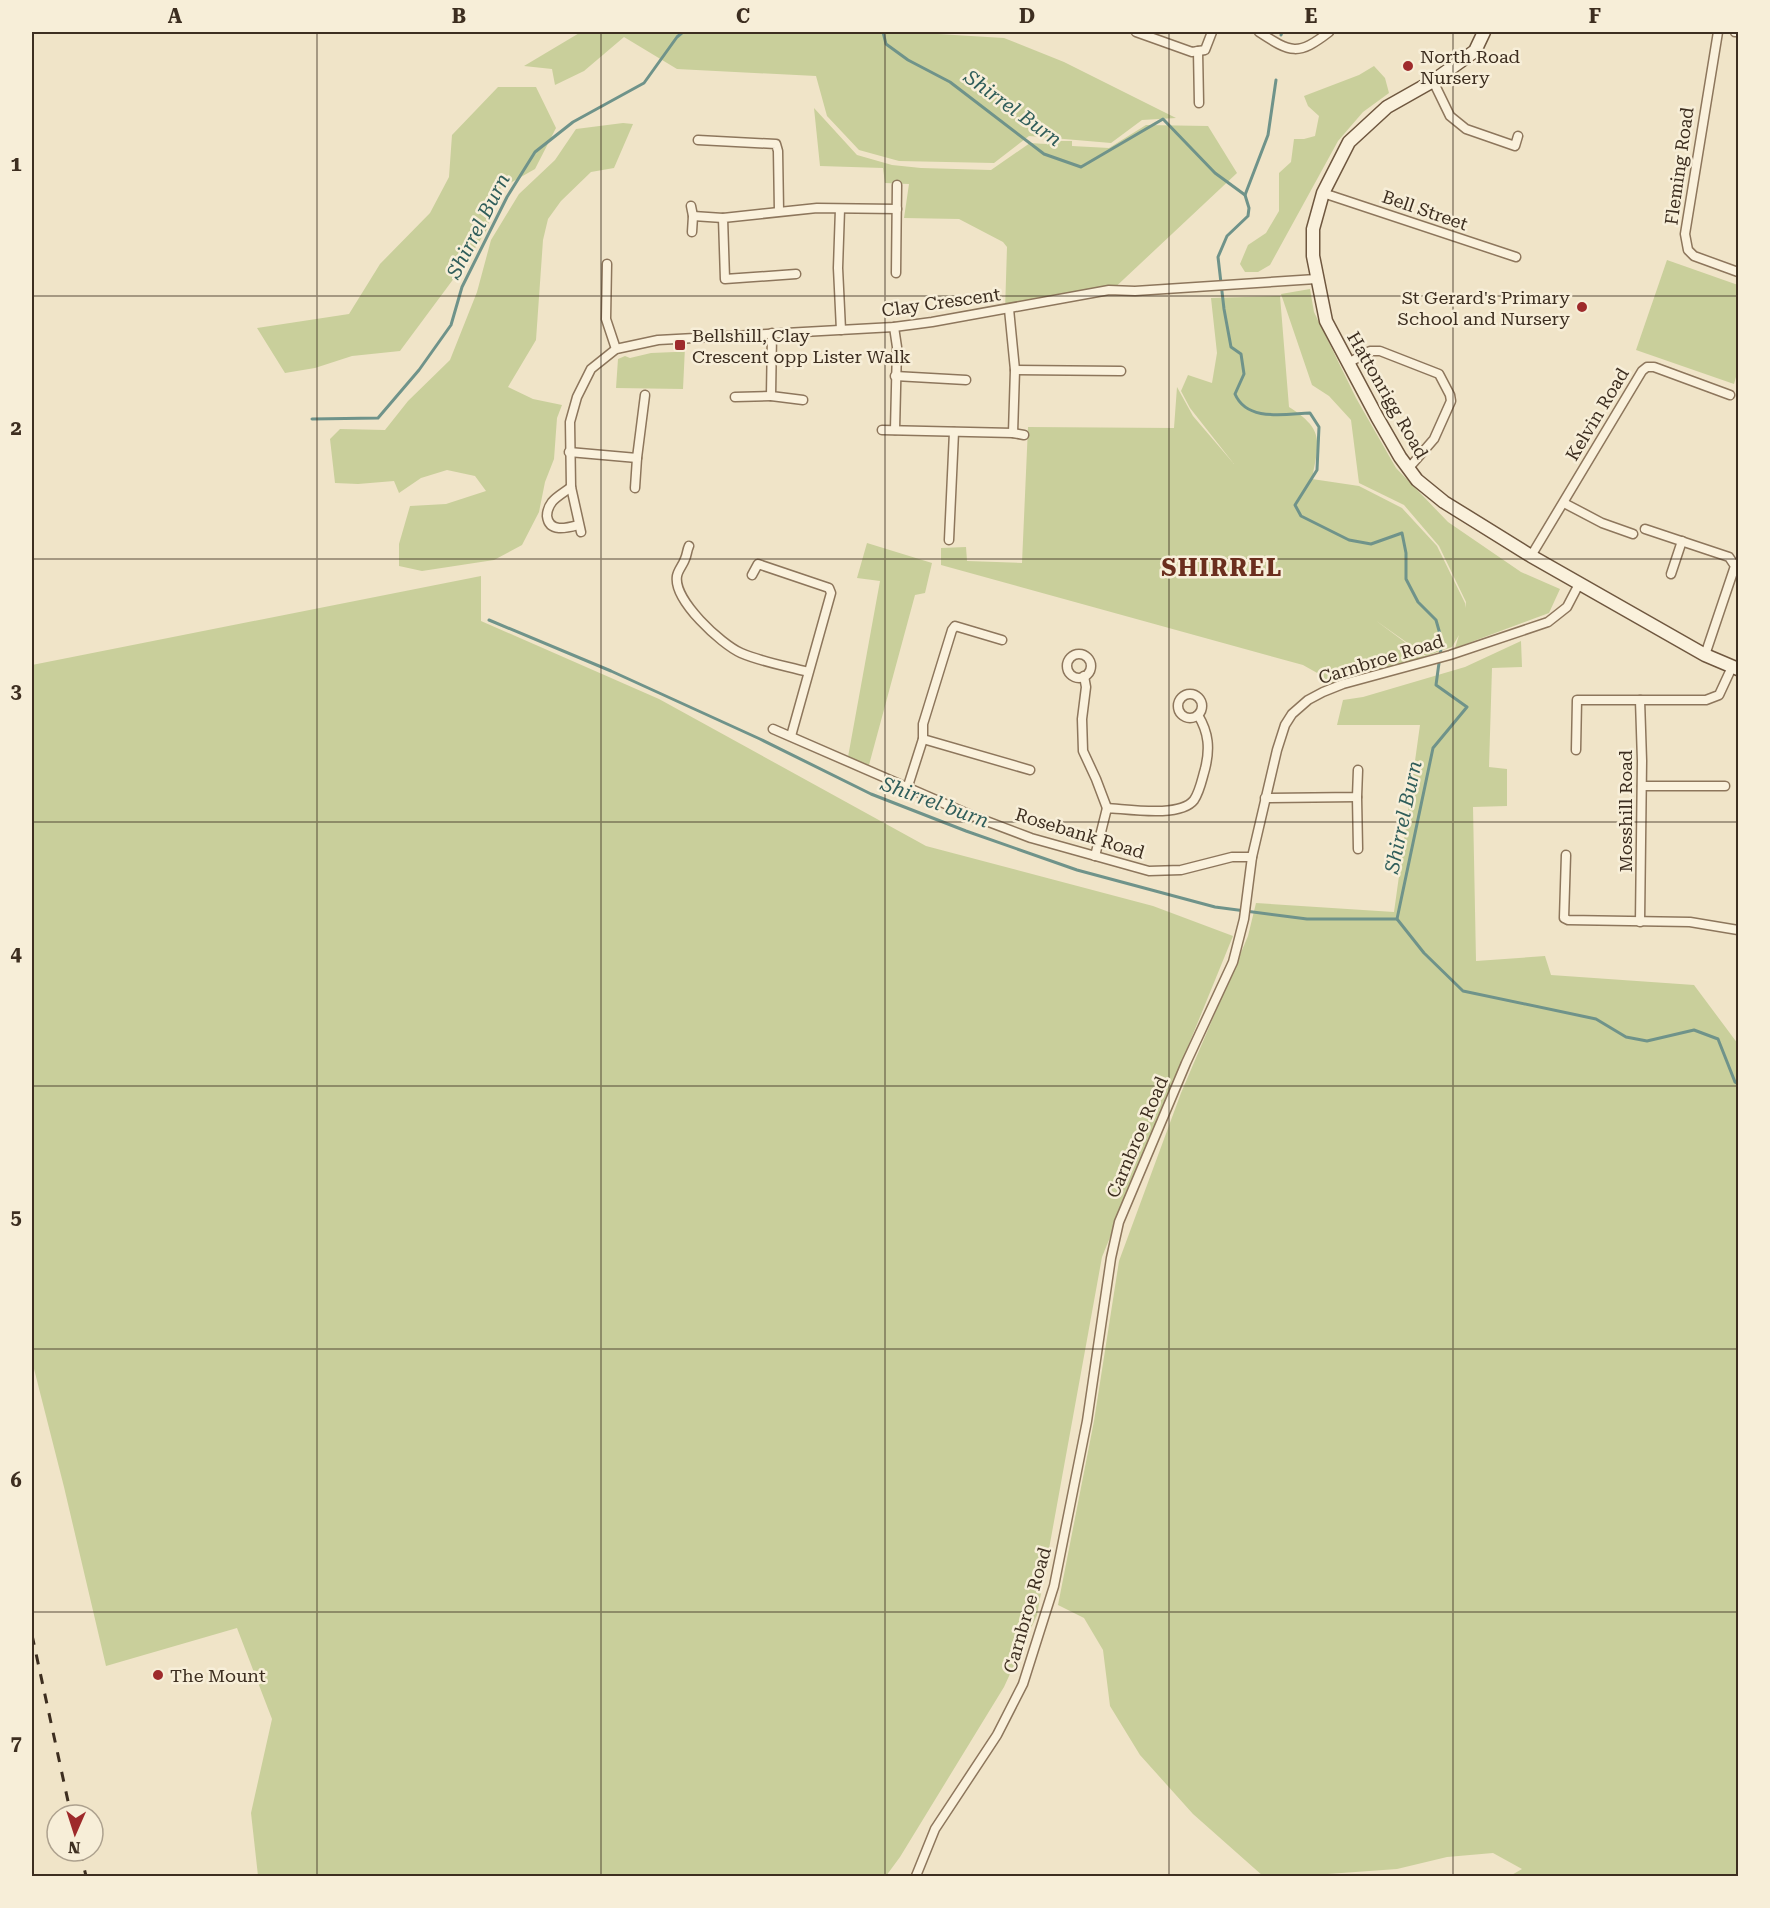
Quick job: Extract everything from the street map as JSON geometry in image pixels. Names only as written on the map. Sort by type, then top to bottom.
[{"type":"street","points":[[1136,32],[1192,52],[1205,50],[1212,32]]},
{"type":"street","points":[[1259,32],[1284,48],[1299,48],[1313,44],[1329,32]]},
{"type":"street","name":"Hattonrigg Road","points":[[1484,32],[1475,51],[1433,81],[1387,107],[1349,142],[1323,193],[1313,229],[1316,279],[1326,321],[1377,417],[1417,480],[1444,502],[1531,556],[1705,655],[1735,668]]},
{"type":"street","name":"Fleming Road","points":[[1718,32],[1685,234],[1688,250],[1694,256],[1738,272]]},
{"type":"street","points":[[1198,51],[1199,103]]},
{"type":"street","points":[[1433,81],[1450,116],[1466,129],[1515,146],[1518,136]]},
{"type":"street","points":[[698,140],[776,144],[778,211]]},
{"type":"street","points":[[896,273],[897,185]]},
{"type":"street","name":"Bell Street","points":[[1323,193],[1516,257]]},
{"type":"street","points":[[691,206],[692,232]]},
{"type":"street","points":[[693,216],[723,218],[817,208],[897,209]]},
{"type":"street","points":[[840,209],[838,268],[842,330]]},
{"type":"street","points":[[723,218],[725,279],[796,274]]},
{"type":"street","points":[[607,264],[606,319],[616,349]]},
{"type":"street","name":"Clay Crescent","points":[[571,487],[552,502],[547,510],[548,520],[554,527],[580,528],[571,487],[570,422],[577,397],[591,369],[616,349],[658,340],[894,327],[1109,291],[1316,279]]},
{"type":"street","points":[[1009,309],[1015,370],[1013,433]]},
{"type":"street","points":[[894,327],[897,347],[895,430]]},
{"type":"street","points":[[771,396],[772,333]]},
{"type":"street","points":[[1348,363],[1370,351],[1380,351],[1439,374],[1448,388],[1451,401],[1434,439],[1408,469]]},
{"type":"street","name":"Kelvin Road","points":[[1531,556],[1647,366],[1730,395]]},
{"type":"street","points":[[1015,370],[1121,371]]},
{"type":"street","points":[[896,376],[966,380]]},
{"type":"street","points":[[635,488],[645,395]]},
{"type":"street","points":[[735,397],[771,396],[803,400]]},
{"type":"street","points":[[882,430],[1024,435]]},
{"type":"street","points":[[950,540],[954,432]]},
{"type":"street","points":[[569,452],[637,458]]},
{"type":"street","points":[[1564,503],[1602,523],[1634,534]]},
{"type":"street","points":[[1645,528],[1729,557],[1735,566],[1705,655]]},
{"type":"street","points":[[1671,574],[1682,541]]},
{"type":"street","points":[[688,546],[685,561],[677,576],[678,587],[694,614],[735,650],[764,661],[808,672]]},
{"type":"street","points":[[752,575],[758,564],[830,588],[831,598],[791,736]]},
{"type":"street","name":"Carnbroe Road","points":[[916,1876],[935,1829],[997,1735],[1023,1684],[1054,1586],[1087,1421],[1111,1258],[1119,1222],[1186,1063],[1233,962],[1244,919],[1252,857],[1280,737],[1292,714],[1308,700],[1323,692],[1343,684],[1450,655],[1548,622],[1568,607],[1579,584]]},
{"type":"street","points":[[907,789],[923,739],[923,724],[955,626],[1002,640]]},
{"type":"street","points":[[1576,750],[1576,700],[1706,700],[1719,695],[1735,668]]},
{"type":"street","points":[[1084,676],[1086,687],[1082,719],[1083,751],[1107,808],[1095,856]]},
{"type":"street","name":"Mosshill Road","points":[[1640,700],[1642,786],[1640,922]]},
{"type":"street","points":[[1107,808],[1166,811],[1180,809],[1194,800],[1201,783],[1209,750],[1207,732],[1198,715]]},
{"type":"street","name":"Rosebank Road","points":[[773,729],[907,789],[1031,838],[1149,871],[1181,870],[1232,857],[1252,857]]},
{"type":"street","points":[[923,739],[1030,770]]},
{"type":"street","points":[[1358,770],[1358,849]]},
{"type":"street","points":[[1642,786],[1725,786]]},
{"type":"street","points":[[1265,798],[1357,797]]},
{"type":"street","points":[[1566,855],[1564,918],[1568,920],[1690,922],[1738,930]]},
{"type":"green space","points":[[581,32],[905,32],[1004,38],[1064,62],[1176,118],[1142,120],[1111,143],[1029,136],[994,163],[899,161],[859,150],[827,116],[816,76],[677,69],[624,37],[584,71],[555,85],[552,69],[524,66]]},
{"type":"green space","points":[[1374,66],[1385,78],[1389,93],[1363,112],[1338,141],[1270,265],[1258,272],[1245,272],[1240,264],[1248,245],[1266,233],[1279,211],[1279,173],[1291,162],[1294,139],[1315,136],[1319,116],[1308,106],[1304,96],[1359,75]]},
{"type":"green space","points":[[498,87],[536,87],[556,128],[535,169],[498,190],[487,229],[469,258],[400,351],[352,356],[315,368],[285,373],[257,328],[349,314],[380,264],[430,213],[449,177],[452,135]]},
{"type":"green space","points":[[814,108],[857,155],[892,165],[991,170],[1030,143],[1072,141],[1072,146],[1109,148],[1146,125],[1208,126],[1237,173],[1108,294],[1005,311],[1007,247],[1003,242],[959,219],[904,218],[909,184],[885,183],[883,168],[820,166]]},
{"type":"green space","points":[[623,123],[633,124],[614,168],[591,172],[561,201],[548,219],[543,240],[536,340],[508,387],[533,399],[562,405],[557,418],[554,459],[545,482],[539,512],[522,545],[494,560],[422,571],[399,566],[399,544],[410,506],[446,504],[486,491],[475,476],[447,470],[421,478],[399,493],[394,481],[335,483],[330,439],[340,429],[385,430],[408,401],[450,360],[477,292],[491,240],[519,194],[555,160],[576,129]]},
{"type":"green space","points":[[1667,260],[1738,285],[1738,370],[1734,384],[1636,350]]},
{"type":"green space","points":[[1310,289],[1314,312],[1356,398],[1396,468],[1448,522],[1521,572],[1560,589],[1549,613],[1455,648],[1459,635],[1452,647],[1426,656],[1375,620],[1425,657],[1329,685],[1319,674],[1303,665],[941,565],[941,548],[966,547],[967,561],[1022,563],[1028,427],[1174,428],[1177,387],[1193,416],[1234,464],[1190,408],[1181,391],[1188,375],[1212,383],[1217,353],[1211,298],[1280,296],[1289,407],[1309,423],[1317,437],[1312,479],[1359,486],[1402,508],[1437,546],[1465,603],[1465,608],[1466,602],[1439,546],[1404,505],[1359,483],[1351,420],[1329,396],[1312,385],[1281,294]]},
{"type":"green space","points":[[685,347],[683,389],[616,388],[618,359],[625,356],[630,358],[651,353],[675,352]]},
{"type":"green space","points":[[867,543],[932,563],[925,593],[915,595],[869,765],[848,757],[880,581],[857,578]]},
{"type":"green space","points":[[481,576],[481,621],[659,699],[926,846],[1153,906],[1233,936],[1102,1257],[1037,1615],[1004,1687],[900,1857],[886,1876],[258,1876],[251,1813],[272,1719],[237,1628],[106,1666],[32,1361],[32,665]]},
{"type":"green space","points":[[1521,641],[1522,667],[1492,668],[1489,767],[1507,769],[1507,806],[1473,807],[1476,961],[1545,956],[1551,975],[1694,985],[1738,1044],[1738,1876],[1510,1876],[1522,1869],[1493,1853],[1447,1857],[1397,1869],[1300,1876],[1263,1876],[1193,1814],[1140,1755],[1110,1706],[1103,1650],[1084,1618],[1058,1605],[1094,1421],[1119,1261],[1181,1093],[1248,936],[1256,903],[1394,912],[1420,725],[1337,725],[1343,700],[1363,697],[1465,667]]},
{"type":"waterway","name":"Shirrel Burn","points":[[312,419],[378,418],[419,370],[451,325],[462,287],[507,197],[535,152],[573,122],[644,83],[683,32]]},
{"type":"waterway","name":"Shirrel Burn","points":[[883,32],[886,44],[908,60],[950,82],[1044,154],[1081,167],[1163,119],[1215,173],[1245,195],[1249,208],[1248,216],[1227,236],[1218,257],[1231,347],[1241,354],[1244,374],[1235,394],[1241,403],[1257,413],[1278,415],[1310,413],[1319,427],[1317,470],[1295,505],[1301,516],[1349,540],[1371,544],[1402,533],[1406,553],[1406,579],[1418,602],[1436,620],[1442,641],[1436,685],[1467,707],[1433,748],[1397,919],[1424,953],[1463,991],[1596,1019],[1626,1037],[1647,1041],[1694,1030],[1718,1039],[1735,1082],[1738,1084]]},
{"type":"waterway","points":[[1245,195],[1268,135],[1276,80]]},
{"type":"waterway","name":"Shirrel burn","points":[[489,620],[611,671],[760,739],[871,794],[966,831],[1077,870],[1215,907],[1307,919],[1397,919]]},
{"type":"railway","points":[[32,1635],[68,1803]]},
{"type":"railway","points":[[83,1863],[86,1876]]},
{"type":"place","name":"North Road Nursery","points":[[1408,66]]},
{"type":"place","name":"St Gerard's Primary School and Nursery","points":[[1582,307]]},
{"type":"place","name":"Bellshill, Clay Crescent opp Lister Walk","points":[[680,345]]},
{"type":"place","name":"The Mount","points":[[158,1675]]},
{"type":"district","name":"SHIRREL","points":[[1222,568]]}]
